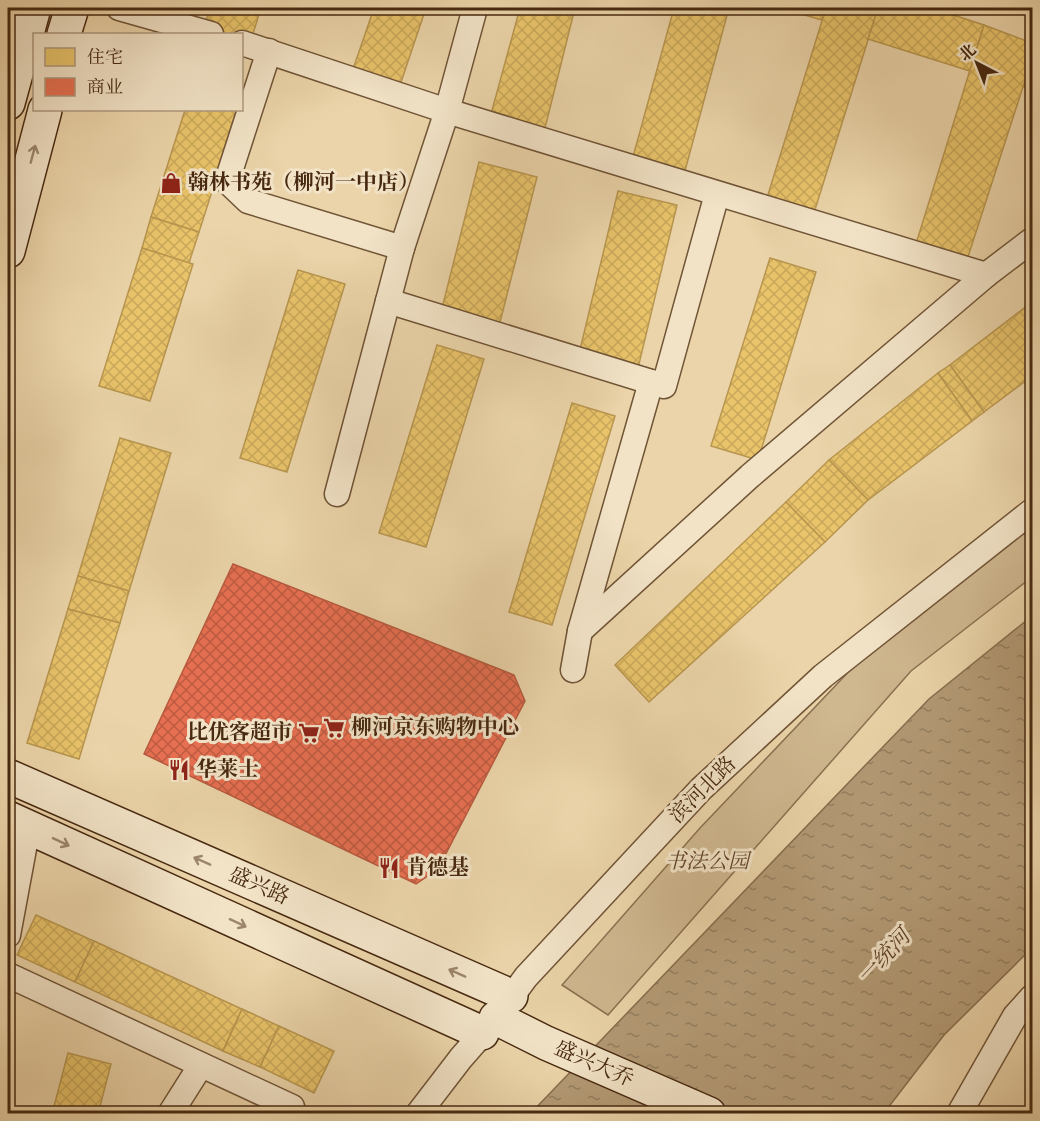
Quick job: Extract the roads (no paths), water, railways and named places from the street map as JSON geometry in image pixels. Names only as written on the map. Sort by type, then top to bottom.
[{"type":"street","points":[[8,103],[34,8]]},
{"type":"street","points":[[64,33],[72,8]]},
{"type":"street","points":[[119,8],[207,33]]},
{"type":"street","points":[[337,494],[402,248],[447,111],[475,8]]},
{"type":"street","points":[[243,43],[447,111],[986,275]]},
{"type":"street","points":[[269,51],[227,181],[248,201],[402,248]]},
{"type":"street","points":[[8,251],[45,111]]},
{"type":"street","points":[[388,301],[664,386],[717,194]]},
{"type":"street","points":[[580,631],[750,476],[986,275],[1032,240]]},
{"type":"street","points":[[573,670],[580,631],[651,382]]},
{"type":"street","name":"滨河北路","points":[[418,1113],[526,977],[701,789],[824,676],[1032,512]]},
{"type":"street","name":"盛兴路","points":[[8,776],[496,1016]]},
{"type":"street","points":[[8,935],[18,823]]},
{"type":"street","name":"盛兴路","points":[[18,823],[496,1016]]},
{"type":"street","points":[[8,975],[292,1107]]},
{"type":"street","points":[[959,1113],[1015,1016],[1032,997]]},
{"type":"street","name":"盛兴大乔","points":[[496,1016],[546,1043],[709,1113]]},
{"type":"street","points":[[170,1113],[201,1065]]},
{"type":"water","name":"一统河","points":[[1032,616],[1032,948],[944,1035],[884,1113],[530,1114],[929,699]]},
{"type":"place","name":"翰林书苑（柳河一中店）","points":[[171,183]]},
{"type":"place","name":"柳河京东购物中心","points":[[334,728]]},
{"type":"place","name":"比优客超市","points":[[309,733]]},
{"type":"place","name":"华莱士","points":[[179,770]]},
{"type":"place","name":"肯德基","points":[[389,868]]},
{"type":"park label","name":"书法公园","points":[[707,862]]}]
